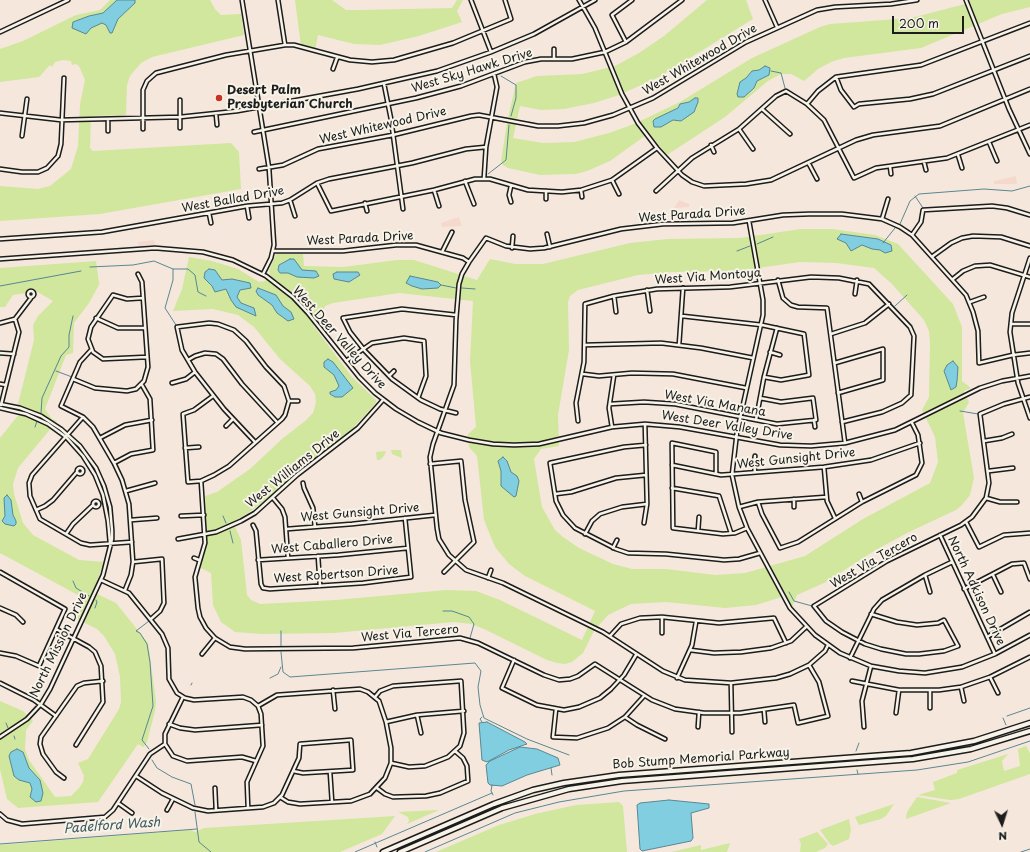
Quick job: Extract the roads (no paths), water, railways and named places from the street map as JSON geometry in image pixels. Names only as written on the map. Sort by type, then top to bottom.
[{"type":"highway","name":"Bob Stump Memorial Parkway","points":[[383,852],[499,802],[564,783],[619,775],[911,753],[974,741],[1030,724]]},
{"type":"highway","name":"Bob Stump Memorial Parkway","points":[[400,852],[510,805],[574,788],[622,781],[909,760],[971,749],[1030,731]]},
{"type":"street","points":[[0,32],[68,0]]},
{"type":"street","points":[[242,0],[264,130],[272,204],[274,237],[273,251],[263,274]]},
{"type":"street","points":[[278,0],[285,45]]},
{"type":"street","points":[[471,0],[491,52]]},
{"type":"street","points":[[143,129],[143,90],[144,85],[151,76],[226,55],[285,45],[294,45],[337,58],[361,62],[384,61],[432,50],[483,32],[511,20],[505,0]]},
{"type":"street","points":[[579,0],[595,28],[629,109],[657,148],[678,171],[696,184],[717,187],[763,182],[778,178],[856,140],[873,135],[940,126],[1030,89]]},
{"type":"street","points":[[0,113],[24,117],[61,120],[180,117],[216,114],[260,107],[384,84],[437,71],[491,52],[534,34],[595,0]]},
{"type":"street","points":[[626,42],[612,15],[632,0]]},
{"type":"street","name":"West Sky Hawk Drive","points":[[254,132],[320,117],[388,105],[461,86],[525,62],[579,58],[605,52],[626,42],[682,0]]},
{"type":"street","points":[[765,0],[777,27]]},
{"type":"street","name":"West Whitewood Drive","points":[[259,169],[283,165],[318,149],[393,135],[479,115],[538,126],[558,126],[584,123],[629,109],[668,90],[746,42],[777,27],[826,8],[891,4],[917,0]]},
{"type":"street","points":[[966,0],[1005,100],[1030,154]]},
{"type":"street","points":[[808,104],[818,91],[836,77],[921,65],[1030,23]]},
{"type":"street","points":[[554,49],[554,59]]},
{"type":"street","points":[[836,77],[841,90],[854,107],[859,104],[910,99],[933,94],[1030,56]]},
{"type":"street","points":[[334,69],[337,58]]},
{"type":"street","points":[[484,178],[486,147],[497,88],[494,74]]},
{"type":"street","points":[[0,169],[32,172],[47,168],[54,161],[60,150],[64,78]]},
{"type":"street","points":[[384,84],[393,135],[403,209]]},
{"type":"street","points":[[656,191],[692,158],[739,129],[776,96],[786,91],[808,104],[824,120],[854,178],[876,168],[924,162],[958,155],[1030,125]]},
{"type":"street","points":[[22,136],[27,99]]},
{"type":"street","points":[[180,100],[180,128]]},
{"type":"street","points":[[762,109],[790,134]]},
{"type":"street","points":[[216,114],[217,124]]},
{"type":"street","points":[[108,119],[108,131]]},
{"type":"street","points":[[739,129],[753,149]]},
{"type":"street","points":[[989,142],[997,161]]},
{"type":"street","points":[[711,145],[714,152]]},
{"type":"street","name":"West Ballad Drive","points":[[0,239],[102,232],[247,206],[272,204],[290,200],[317,183],[329,179],[397,166],[466,149],[486,147]]},
{"type":"street","points":[[317,183],[331,211],[402,197],[465,181],[484,178],[528,190],[580,190],[612,180],[657,148]]},
{"type":"street","points":[[958,155],[962,168]]},
{"type":"street","points":[[924,162],[926,170]]},
{"type":"street","points":[[809,164],[817,179]]},
{"type":"street","points":[[890,166],[891,174]]},
{"type":"street","points":[[612,180],[619,194]]},
{"type":"street","points":[[465,181],[474,204]]},
{"type":"street","points":[[510,186],[509,195],[511,202]]},
{"type":"street","points":[[434,190],[439,206]]},
{"type":"street","points":[[580,190],[582,197]]},
{"type":"street","points":[[546,191],[546,199]]},
{"type":"street","points":[[882,220],[888,198]]},
{"type":"street","points":[[290,200],[295,216]]},
{"type":"street","points":[[365,204],[367,211]]},
{"type":"street","points":[[912,235],[921,222],[923,210],[987,205],[1007,208],[1030,215]]},
{"type":"street","points":[[247,206],[249,218]]},
{"type":"street","points":[[209,213],[211,223]]},
{"type":"street","name":"West Parada Drive","points":[[273,251],[343,252],[404,244],[416,245],[442,252],[463,258],[469,262],[486,238],[495,243],[512,248],[530,249],[550,247],[621,229],[645,226],[663,224],[733,223],[783,215],[842,214],[882,220],[900,227],[912,235],[953,279],[970,302]]},
{"type":"street","points":[[749,220],[763,300],[762,325],[746,388],[736,438],[732,475],[739,507],[747,528],[790,608],[806,627],[828,645],[850,658],[871,666],[899,671],[925,673],[962,667],[995,654],[1030,635]]},
{"type":"street","points":[[442,252],[452,232]]},
{"type":"street","points":[[548,234],[550,247]]},
{"type":"street","points":[[512,248],[513,236]]},
{"type":"street","points":[[933,256],[951,243],[973,236],[1001,237],[1030,246]]},
{"type":"street","name":"West Deer Valley Drive","points":[[0,259],[166,248],[220,256],[243,264],[263,274],[285,290],[305,310],[365,384],[383,400],[406,416],[438,431],[469,440],[514,445],[553,441],[612,427],[645,424],[670,425],[736,438],[788,446],[816,446],[845,443],[880,435],[912,423],[980,388],[1030,376]]},
{"type":"street","points":[[1030,258],[1012,313],[1011,324],[1011,339],[1017,378],[1022,399],[1030,418]]},
{"type":"street","points":[[469,262],[461,278],[456,315],[454,385],[431,449],[430,464],[435,515],[439,538],[449,555],[466,570],[503,583],[610,636],[663,671],[677,678],[695,682],[731,683],[776,678],[790,674],[809,665],[820,656],[828,645]]},
{"type":"street","points":[[953,279],[963,271],[975,266],[990,265],[1030,277]]},
{"type":"street","points":[[73,379],[96,388],[124,391],[133,390],[142,385],[147,374],[147,357],[142,282],[138,274]]},
{"type":"street","name":"West Via Montoya","points":[[585,345],[584,304],[614,296],[647,290],[730,287],[811,277],[857,280],[869,284],[875,288],[910,327],[915,339],[911,395],[906,401],[882,412],[842,422]]},
{"type":"street","points":[[778,280],[783,301],[798,307],[826,308],[835,363],[845,443]]},
{"type":"street","points":[[855,294],[857,280]]},
{"type":"street","points":[[679,345],[683,288]]},
{"type":"street","points":[[647,290],[650,311]]},
{"type":"street","points":[[143,298],[127,299],[113,295],[90,327],[87,336],[91,350],[96,355],[107,360],[147,357]]},
{"type":"street","points":[[614,296],[616,312]]},
{"type":"street","points":[[984,297],[970,302],[978,331],[979,363],[1013,355],[1030,354]]},
{"type":"street","points":[[0,323],[15,319],[31,298]]},
{"type":"street","points":[[830,334],[865,323],[889,304]]},
{"type":"street","points":[[456,315],[402,309],[343,318],[350,332],[379,368],[418,398],[445,411],[456,413]]},
{"type":"street","points":[[682,316],[762,325],[804,334],[809,375],[781,380],[764,377]]},
{"type":"street","points":[[96,318],[118,328],[145,328]]},
{"type":"street","points":[[0,406],[19,332],[15,319]]},
{"type":"street","points":[[213,396],[194,410],[183,414],[188,482],[214,476],[229,466],[285,415],[289,401],[284,386],[266,367],[246,341],[234,330],[225,326],[209,324],[177,326],[178,339],[195,372],[213,396],[255,442]]},
{"type":"street","points":[[1011,324],[1030,324]]},
{"type":"street","points":[[756,420],[764,377],[777,328]]},
{"type":"street","points":[[346,361],[372,343],[404,338],[424,341],[426,376],[418,398]]},
{"type":"street","points":[[578,421],[576,403],[583,374],[585,345],[679,345],[753,358]]},
{"type":"street","points":[[835,363],[883,349],[883,380],[838,393]]},
{"type":"street","points":[[91,350],[82,359],[60,406],[83,417],[100,438],[114,463],[126,491],[133,562],[132,575],[125,590]]},
{"type":"street","points":[[770,352],[780,355]]},
{"type":"street","points":[[0,353],[14,354]]},
{"type":"street","points":[[188,360],[195,356],[216,354],[223,359],[242,384],[278,422]]},
{"type":"street","points":[[389,376],[394,371]]},
{"type":"street","points":[[172,383],[186,378],[195,372]]},
{"type":"street","points":[[583,374],[673,374],[746,388]]},
{"type":"street","points":[[612,427],[609,412],[614,375]]},
{"type":"street","points":[[0,384],[6,385]]},
{"type":"street","points":[[114,463],[131,454],[153,450],[150,399],[142,385]]},
{"type":"street","points":[[1017,502],[1000,502],[986,498],[989,483],[989,471],[980,414],[1004,404],[1030,397]]},
{"type":"street","points":[[760,398],[782,402],[813,398],[815,427]]},
{"type":"street","name":"West Williams Drive","points":[[178,539],[205,535],[241,521],[273,498],[297,474],[358,428],[383,400]]},
{"type":"street","points":[[289,401],[298,401]]},
{"type":"street","name":"West Via Manana","points":[[610,404],[675,404],[777,424],[815,420]]},
{"type":"street","name":"North Mission Drive","points":[[0,406],[36,418],[53,427],[67,436],[89,457],[104,486],[112,520],[112,539],[101,580],[52,685],[41,704],[23,723],[0,737]]},
{"type":"street","points":[[83,417],[31,479],[29,492],[36,510],[43,521],[86,545],[132,542]]},
{"type":"street","points":[[226,426],[233,418]]},
{"type":"street","points":[[100,438],[121,426],[152,420]]},
{"type":"street","points":[[758,502],[762,514],[780,548],[798,542],[862,502],[916,476],[922,463],[920,443],[912,423]]},
{"type":"street","points":[[644,523],[647,504],[645,424]]},
{"type":"street","points":[[984,441],[1002,438],[1012,434]]},
{"type":"street","points":[[716,474],[716,452],[672,443],[673,528],[731,533],[747,528]]},
{"type":"street","name":"West Gunsight Drive","points":[[672,466],[716,474],[732,475],[824,467],[871,460],[920,443]]},
{"type":"street","points":[[646,445],[624,447],[550,463],[559,509],[567,520],[585,534],[613,548],[628,553],[666,554],[724,560],[738,559],[760,553]]},
{"type":"street","points":[[185,448],[199,447]]},
{"type":"street","points":[[755,456],[755,472]]},
{"type":"street","points":[[430,464],[461,461],[465,500],[474,542],[444,572]]},
{"type":"street","points":[[824,467],[826,497],[835,518]]},
{"type":"street","points":[[989,471],[1013,468]]},
{"type":"street","points":[[36,510],[49,504],[77,472]]},
{"type":"street","points":[[555,494],[571,492],[616,478],[646,475]]},
{"type":"street","points":[[201,480],[205,535],[204,550],[199,560],[195,577],[200,617],[206,628],[215,638],[202,654]]},
{"type":"street","points":[[126,491],[155,483]]},
{"type":"street","points":[[304,483],[304,488],[313,508],[315,527]]},
{"type":"street","points":[[672,488],[719,496],[731,533]]},
{"type":"street","points":[[859,494],[862,502]]},
{"type":"street","points":[[739,507],[758,502],[826,497]]},
{"type":"street","points":[[273,498],[282,509],[286,529],[288,558]]},
{"type":"street","name":"West Via Tercero","points":[[859,641],[833,626],[817,611],[814,606],[887,561],[966,522],[979,509],[986,498]]},
{"type":"street","points":[[794,499],[794,507]]},
{"type":"street","points":[[585,534],[592,521],[600,514],[622,507],[647,504]]},
{"type":"street","points":[[66,534],[73,524],[93,505]]},
{"type":"street","points":[[181,516],[204,515]]},
{"type":"street","name":"West Gunsight Drive","points":[[286,529],[435,515]]},
{"type":"street","points":[[698,531],[699,517]]},
{"type":"street","points":[[130,520],[157,518]]},
{"type":"street","points":[[405,518],[408,548]]},
{"type":"street","points":[[966,522],[979,547],[1004,535],[1030,533]]},
{"type":"street","points":[[253,526],[256,531],[258,560]]},
{"type":"street","name":"North Adkison Drive","points":[[940,535],[995,654]]},
{"type":"street","points":[[613,548],[617,540]]},
{"type":"street","name":"West Caballero Drive","points":[[258,560],[408,548]]},
{"type":"street","name":"West Robertson Drive","points":[[258,560],[263,588],[363,583],[411,577],[408,548]]},
{"type":"street","points":[[318,556],[320,586]]},
{"type":"street","points":[[194,558],[199,560]]},
{"type":"street","points":[[133,562],[162,560],[164,603],[160,611],[151,619]]},
{"type":"street","points":[[850,658],[871,614],[882,600],[925,574],[952,562]]},
{"type":"street","points":[[964,589],[1012,564],[1024,563],[1030,579]]},
{"type":"street","points":[[488,578],[491,570]]},
{"type":"street","points":[[0,572],[65,609],[39,666],[16,656],[0,653]]},
{"type":"street","points":[[925,574],[930,592]]},
{"type":"street","points":[[993,575],[1000,592]]},
{"type":"street","points":[[101,580],[125,590],[151,619],[166,642],[170,683],[174,690],[183,697],[194,700],[243,697],[249,699],[258,706],[261,714],[263,746],[247,782],[248,808]]},
{"type":"street","points":[[0,608],[16,615],[23,622]]},
{"type":"street","points":[[987,637],[1030,612]]},
{"type":"street","points":[[859,641],[891,652],[906,654],[935,653],[958,646],[944,620],[938,623],[917,625],[897,622],[871,614]]},
{"type":"street","points":[[610,636],[621,624],[640,618],[662,617],[696,622],[739,622],[774,618],[786,643]]},
{"type":"street","points":[[662,617],[662,632]]},
{"type":"street","points":[[677,678],[690,650],[696,622]]},
{"type":"street","points":[[690,650],[714,653],[741,652],[771,648],[791,641],[806,627]]},
{"type":"street","points":[[56,629],[74,638],[95,652],[102,666],[104,697],[102,705],[76,744]]},
{"type":"street","name":"West Via Tercero","points":[[215,638],[235,648],[279,649],[353,648],[460,638],[478,643],[544,675],[559,680],[570,679],[578,676],[595,664],[619,680]]},
{"type":"street","points":[[514,660],[502,688],[537,705],[556,709],[579,708],[590,704],[611,689],[619,680],[636,654]]},
{"type":"street","points":[[852,681],[899,690],[930,691],[960,687],[990,677],[1030,657]]},
{"type":"street","points":[[619,680],[644,696],[675,709],[699,712],[732,713],[794,705],[798,723],[828,716],[819,682],[809,665]]},
{"type":"street","points":[[864,727],[862,706],[871,666]]},
{"type":"street","points":[[990,677],[998,693]]},
{"type":"street","points":[[64,778],[56,772],[43,754],[40,740],[44,732],[77,686],[84,683],[103,681]]},
{"type":"street","points":[[375,697],[380,691],[393,686],[461,681],[464,711],[464,733],[460,746],[445,759],[425,766],[409,767],[391,763]]},
{"type":"street","points":[[0,683],[41,704],[56,716]]},
{"type":"street","points":[[731,683],[732,732]]},
{"type":"street","points":[[960,687],[964,701]]},
{"type":"street","points":[[258,706],[277,695],[360,689],[375,697],[382,707],[386,722],[392,748],[391,763],[385,778],[377,788],[358,800],[297,804],[288,802],[280,797]]},
{"type":"street","points":[[333,690],[335,709]]},
{"type":"street","points":[[896,713],[899,690]]},
{"type":"street","points":[[930,691],[930,708]]},
{"type":"street","points":[[556,709],[553,738],[577,738],[608,728],[625,717],[644,696]]},
{"type":"street","points":[[183,697],[165,734],[165,744],[173,756],[182,760],[242,757],[256,761]]},
{"type":"street","points":[[764,710],[765,722]]},
{"type":"street","points":[[386,722],[417,715],[464,711]]},
{"type":"street","points":[[698,727],[699,712]]},
{"type":"street","points":[[417,715],[421,733]]},
{"type":"street","points":[[625,717],[637,725],[665,739]]},
{"type":"street","points":[[169,724],[180,728],[195,730],[262,725]]},
{"type":"street","points":[[136,776],[173,799],[193,808],[216,810],[266,806],[274,803],[280,797],[299,758],[300,744],[351,740],[353,770],[303,773],[293,771]]},
{"type":"street","points":[[0,814],[7,820],[22,824],[95,818],[108,814],[118,803],[152,752],[165,744]]},
{"type":"street","points":[[377,788],[385,794],[394,797],[426,796],[440,793],[468,781],[467,766],[463,758],[455,751]]},
{"type":"street","points":[[330,772],[332,802]]},
{"type":"street","points":[[215,788],[216,810]]},
{"type":"street","points":[[167,810],[173,799]]},
{"type":"street","points":[[118,803],[132,813]]},
{"type":"water","points":[[117,0],[135,0],[135,3],[118,19],[112,33],[110,33],[106,25],[102,23],[91,28],[86,34],[72,28],[73,22],[103,13]]},
{"type":"water","points":[[765,66],[770,68],[769,75],[757,81],[754,88],[744,97],[738,97],[737,94],[740,82],[752,71],[759,70]]},
{"type":"water","points":[[695,98],[698,98],[698,102],[694,112],[681,121],[673,120],[661,127],[654,127],[653,121],[655,119],[678,108],[680,104],[689,102]]},
{"type":"water","points":[[841,234],[878,239],[891,245],[892,251],[885,253],[862,245],[851,251],[846,243],[837,239]]},
{"type":"water","points":[[290,259],[294,259],[302,270],[316,271],[319,276],[314,278],[297,277],[288,273],[280,273],[278,270],[279,265]]},
{"type":"water","points":[[209,269],[215,270],[222,280],[232,279],[250,283],[251,288],[240,290],[237,297],[241,303],[254,308],[256,316],[236,307],[226,289],[215,292],[212,286],[204,278],[205,272]]},
{"type":"water","points":[[337,272],[358,272],[360,275],[349,282],[334,279],[333,274]]},
{"type":"water","points":[[410,276],[438,282],[441,285],[438,288],[422,289],[406,283]]},
{"type":"water","points":[[258,288],[276,295],[283,306],[291,312],[294,319],[288,321],[277,313],[272,305],[258,295],[256,291]]},
{"type":"water","points":[[328,359],[333,362],[353,388],[342,397],[335,397],[330,394],[330,392],[336,390],[339,386],[334,375],[324,367],[324,362]]},
{"type":"water","points":[[953,361],[958,367],[956,387],[951,390],[944,371],[947,365]]},
{"type":"water","points":[[503,457],[507,461],[511,472],[517,476],[519,481],[516,496],[514,497],[501,486],[501,471],[498,461]]},
{"type":"water","points":[[7,495],[11,500],[13,515],[16,521],[14,526],[5,524],[2,521],[5,516],[4,498]]},
{"type":"water","points":[[487,722],[527,744],[509,750],[487,762],[482,760],[479,723]]},
{"type":"water","points":[[520,747],[537,749],[558,758],[560,765],[527,775],[502,786],[490,785],[488,783],[486,765],[490,761]]},
{"type":"water","points":[[17,749],[23,752],[29,768],[40,780],[43,793],[41,801],[36,802],[30,797],[32,789],[30,783],[19,780],[14,776],[9,756],[11,752]]},
{"type":"water","points":[[669,800],[709,804],[709,808],[691,813],[693,838],[691,841],[642,851],[640,849],[637,805],[640,803]]},
{"type":"waterway","points":[[771,71],[781,73],[785,88]]},
{"type":"waterway","points":[[501,76],[516,85],[516,98],[511,116]]},
{"type":"waterway","points":[[488,174],[506,160],[509,125]]},
{"type":"waterway","points":[[900,224],[910,201],[919,194],[984,189],[1012,191],[1030,186]]},
{"type":"waterway","points":[[915,196],[923,208]]},
{"type":"waterway","points":[[883,243],[895,228]]},
{"type":"waterway","points":[[757,244],[773,237]]},
{"type":"waterway","points":[[737,251],[750,246]]},
{"type":"waterway","points":[[90,267],[133,265],[154,261],[173,269],[188,269],[195,275],[198,292],[206,296]]},
{"type":"waterway","points":[[173,269],[173,280],[165,308],[176,325]]},
{"type":"waterway","points":[[0,286],[81,271]]},
{"type":"waterway","points":[[441,285],[456,288]]},
{"type":"waterway","points":[[462,288],[475,289]]},
{"type":"waterway","points":[[895,306],[907,295]]},
{"type":"waterway","points":[[41,413],[42,398],[61,356],[69,347],[69,335],[73,316]]},
{"type":"waterway","points":[[56,371],[72,377]]},
{"type":"waterway","points":[[960,411],[978,414]]},
{"type":"waterway","points":[[35,427],[37,421]]},
{"type":"waterway","points":[[223,516],[226,523]]},
{"type":"waterway","points":[[230,531],[233,543]]},
{"type":"waterway","points":[[73,581],[76,588],[89,596]]},
{"type":"waterway","points":[[789,592],[794,601],[812,606]]},
{"type":"waterway","points":[[95,608],[97,602],[96,600]]},
{"type":"waterway","points":[[443,611],[452,611],[469,617],[474,624],[470,638]]},
{"type":"waterway","points":[[149,621],[136,631],[140,633],[147,644],[150,662],[153,706],[142,740],[149,749]]},
{"type":"waterway","points":[[281,631],[281,646]]},
{"type":"waterway","points":[[281,652],[283,672],[290,677],[475,663],[481,671],[478,687],[480,705],[484,718],[527,739],[569,755]]},
{"type":"waterway","points":[[270,678],[278,674],[281,667]]},
{"type":"waterway","points":[[1007,716],[1030,708]]},
{"type":"waterway","points":[[482,717],[480,719],[482,722]]},
{"type":"waterway","points":[[1003,718],[1006,725]]},
{"type":"waterway","points":[[6,723],[8,728]]},
{"type":"waterway","points":[[425,852],[515,813],[559,802],[624,791],[917,770],[968,762],[1030,741]]},
{"type":"waterway","points":[[856,751],[859,743]]},
{"type":"waterway","points":[[687,755],[687,763]]},
{"type":"waterway","points":[[152,760],[157,768],[172,777],[191,784],[195,805]]},
{"type":"waterway","points":[[551,768],[552,775]]},
{"type":"waterway","points":[[857,770],[858,774]]},
{"type":"waterway","points":[[492,785],[491,791],[493,795]]},
{"type":"waterway","points":[[355,852],[492,793]]},
{"type":"waterway","name":"Padelford Wash","points":[[195,812],[199,842],[211,852]]},
{"type":"waterway","name":"Padelford Wash","points":[[0,844],[197,829]]},
{"type":"waterway","points":[[375,842],[377,847]]},
{"type":"waterway","points":[[1021,852],[1030,849]]},
{"type":"place","name":"Desert Palm Presbyterian Church","points":[[219,98]]}]
